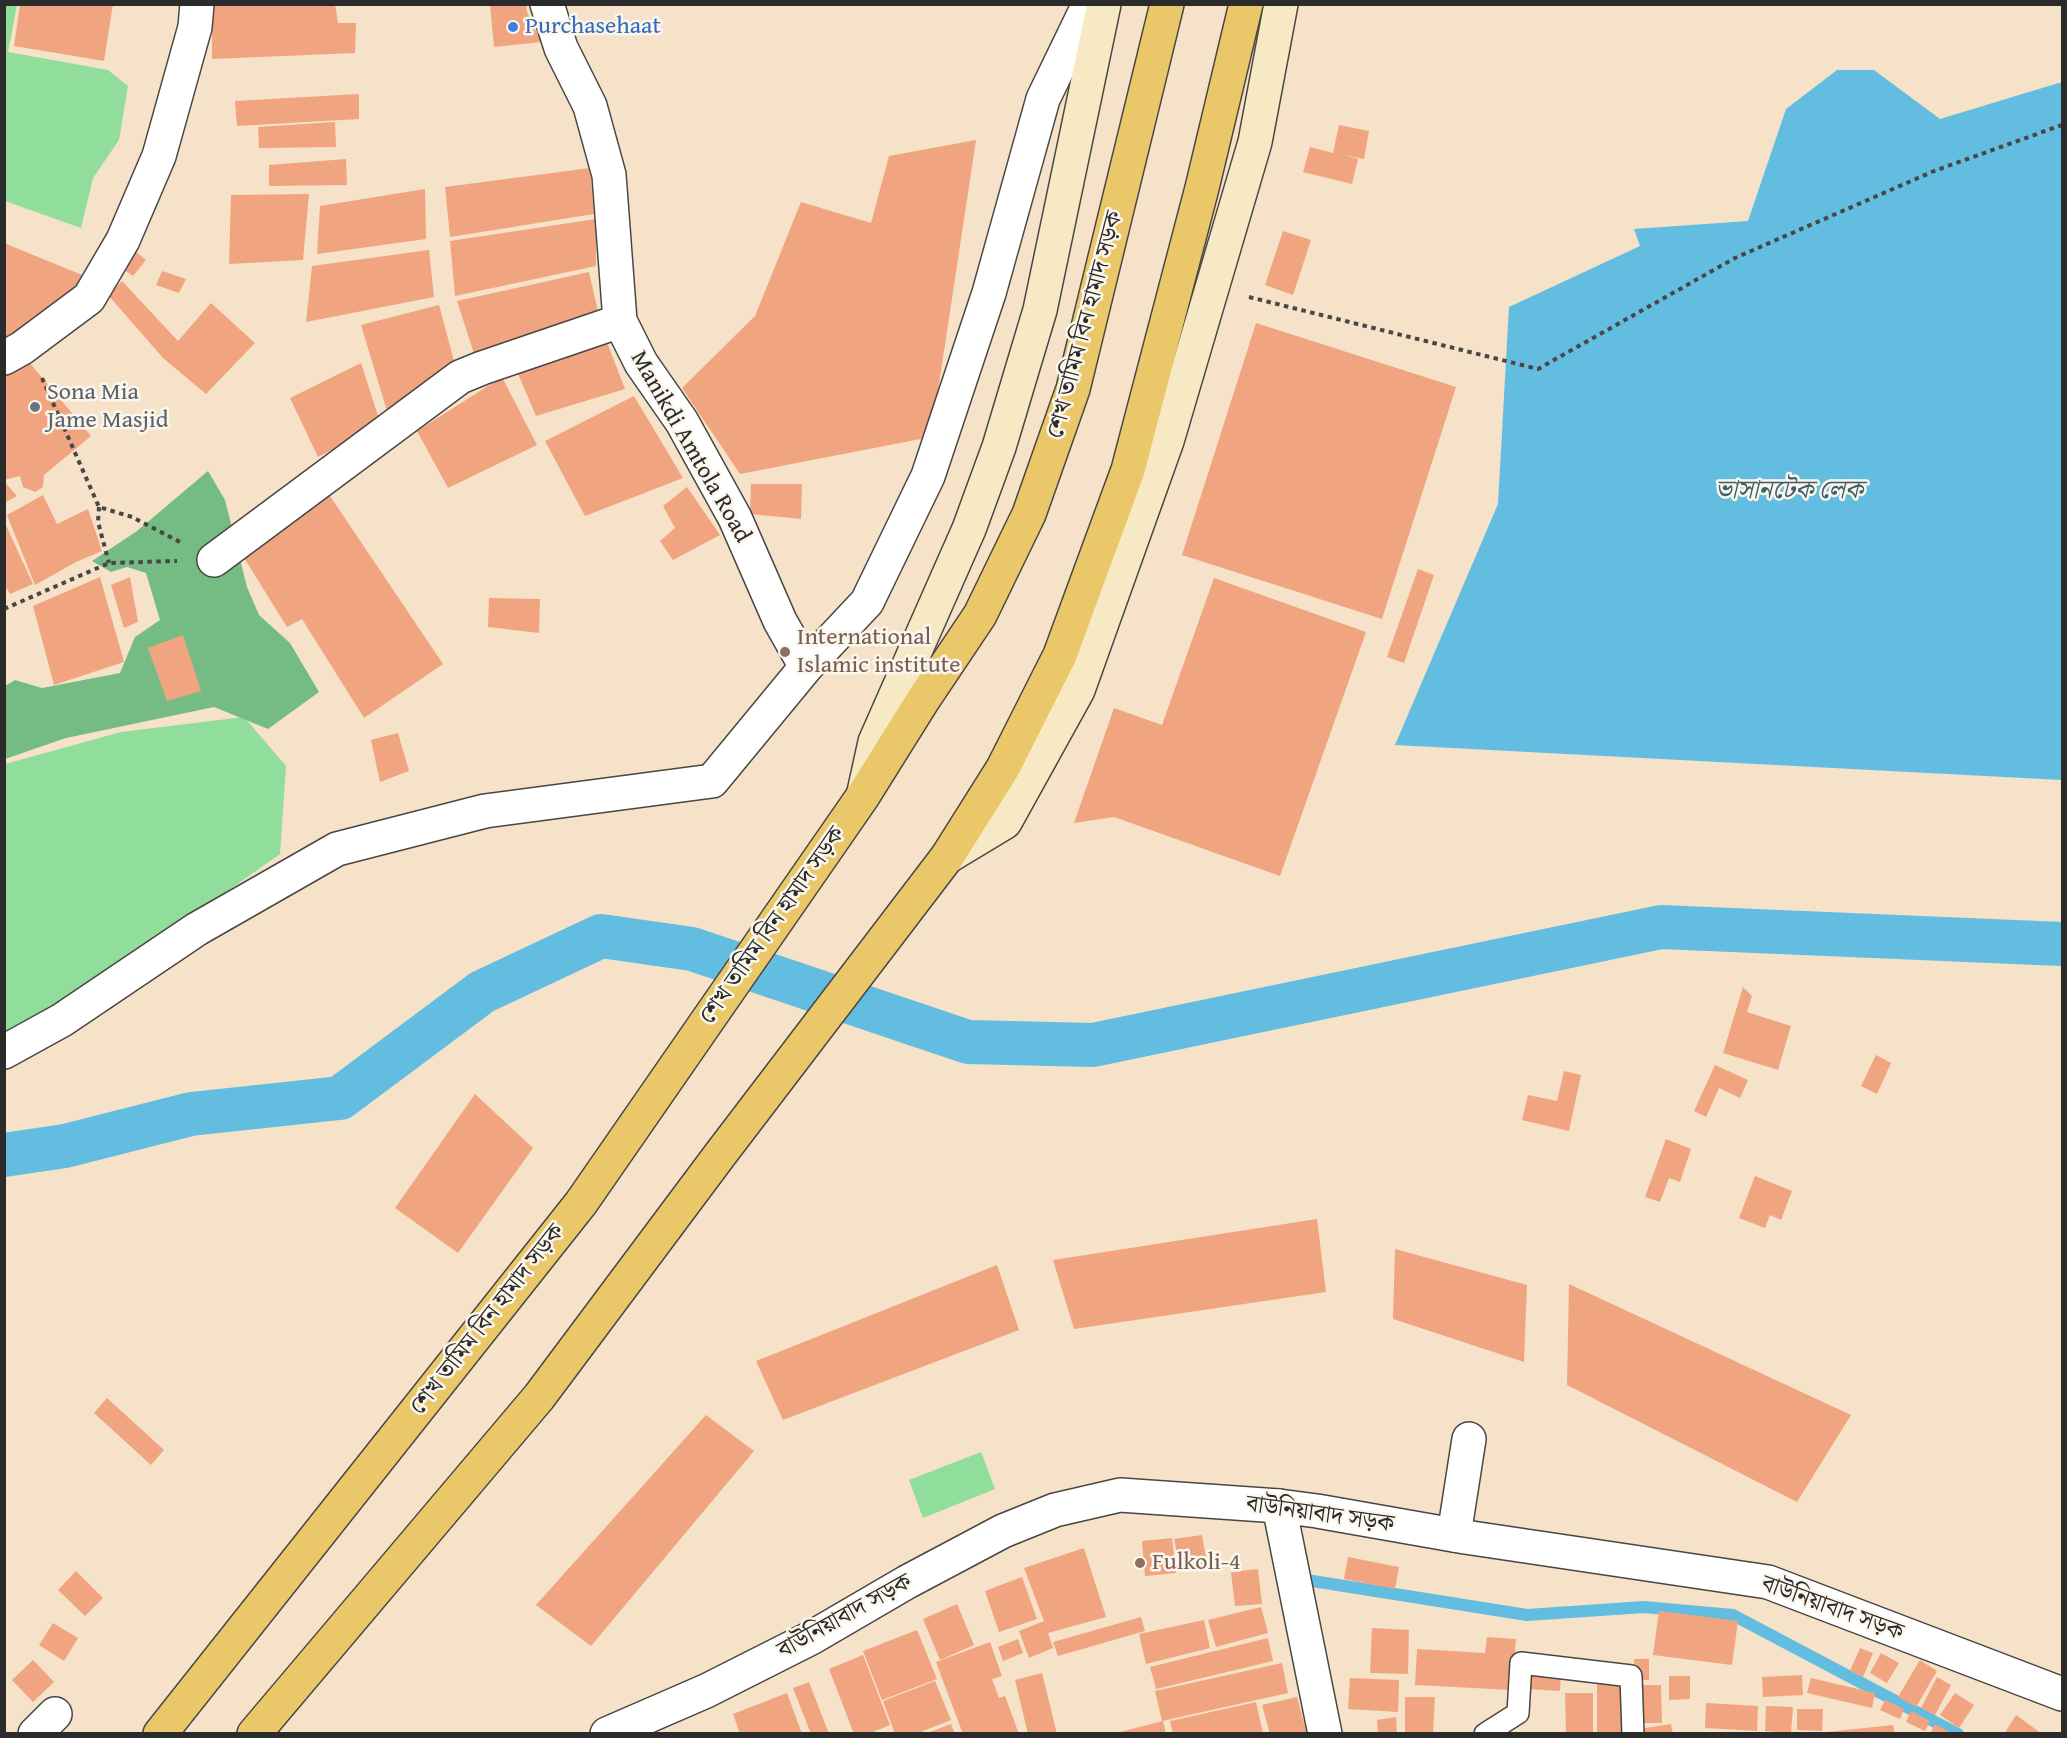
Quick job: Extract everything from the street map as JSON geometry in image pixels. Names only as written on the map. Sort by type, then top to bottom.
[{"type":"main road","points":[[863,796],[875,742],[969,529],[999,447],[1040,310],[1104,4]]},
{"type":"main road","name":"শেখ তামিম বিন হামাদ সড়ক","points":[[160,1734],[580,1203],[863,796],[980,615],[1029,514],[1073,389],[1167,4]]},
{"type":"main road","points":[[254,1734],[539,1398],[719,1156],[947,857],[1003,768],[1060,655],[1128,470],[1203,188],[1246,4]]},
{"type":"main road","points":[[947,857],[1005,822],[1078,690],[1167,441],[1255,142],[1281,4]]},
{"type":"street","points":[[13,353],[89,298],[123,240],[159,156],[195,27],[196,4]]},
{"type":"street","name":"Manikdi Amtola Road","points":[[547,4],[561,48],[590,106],[609,175],[620,321],[641,363],[682,422],[735,518],[780,621],[806,667]]},
{"type":"street","points":[[4,1052],[62,1020],[197,929],[337,849],[485,811],[712,781],[806,667],[867,602],[928,476],[989,292],[1043,99],[1089,4]]},
{"type":"street","points":[[214,560],[460,377],[620,321]]},
{"type":"street","points":[[1454,1535],[1469,1439]]},
{"type":"street","name":"বাউনিয়াবাদ সড়ক","points":[[607,1734],[706,1691],[811,1638],[907,1582],[1002,1531],[1055,1510],[1120,1495],[1279,1506],[1768,1582],[2062,1694]]},
{"type":"street","points":[[1279,1506],[1325,1734]]},
{"type":"lane","points":[[1485,1734],[1518,1713],[1521,1663],[1630,1676],[1633,1734]]},
{"type":"path","points":[[1248,297],[1538,369],[1736,258],[1934,171],[2062,125]]},
{"type":"path","points":[[13,353],[42,377],[99,507],[98,522],[109,563]]},
{"type":"path","points":[[99,507],[132,518],[214,560]]},
{"type":"path","points":[[4,609],[109,563],[214,560]]},
{"type":"green space","points":[[5,4],[17,5],[8,52],[108,70],[128,86],[119,140],[93,178],[81,228],[5,201]]},
{"type":"green space","points":[[208,471],[225,500],[247,587],[259,615],[290,643],[319,692],[268,729],[214,707],[66,738],[5,759],[5,686],[15,680],[42,688],[120,673],[135,637],[160,620],[146,573],[127,567],[111,572],[92,561],[137,531]]},
{"type":"green space","points":[[244,717],[286,766],[280,854],[63,1007],[5,1038],[5,764],[121,732]]},
{"type":"green space","points":[[981,1452],[995,1489],[923,1518],[909,1480]]},
{"type":"water","name":"ভাসানটেক লেক","points":[[1837,70],[1874,70],[1940,119],[2062,82],[2062,780],[1395,745],[1498,504],[1509,307],[1640,246],[1634,229],[1748,221],[1786,109]]},
{"type":"building","points":[[20,4],[113,4],[104,61],[14,46]]},
{"type":"building","points":[[212,4],[335,4],[338,23],[356,23],[355,53],[212,59]]},
{"type":"building","name":"Purchasehaat","points":[[490,4],[526,4],[527,12],[541,42],[494,47]]},
{"type":"building","points":[[359,94],[359,119],[237,126],[235,101]]},
{"type":"building","points":[[335,122],[336,147],[259,148],[258,127]]},
{"type":"building","points":[[1339,125],[1369,131],[1364,159],[1343,155],[1358,159],[1352,184],[1303,172],[1310,147],[1333,153]]},
{"type":"building","points":[[976,140],[931,437],[740,474],[682,388],[755,316],[801,202],[871,223],[889,156]]},
{"type":"building","points":[[346,159],[347,185],[269,186],[269,165]]},
{"type":"building","points":[[590,168],[594,214],[450,237],[445,187]]},
{"type":"building","points":[[425,189],[426,239],[317,254],[320,206]]},
{"type":"building","points":[[309,194],[303,260],[229,264],[231,195]]},
{"type":"building","points":[[596,219],[596,266],[455,296],[450,241]]},
{"type":"building","points":[[1283,231],[1311,240],[1293,295],[1265,285]]},
{"type":"building","points":[[4,243],[87,277],[49,314],[4,345]]},
{"type":"building","points":[[429,250],[434,297],[306,322],[312,266]]},
{"type":"building","points":[[135,251],[146,260],[133,276],[123,269]]},
{"type":"building","points":[[162,271],[186,279],[179,293],[156,285]]},
{"type":"building","points":[[589,272],[599,316],[475,357],[457,301]]},
{"type":"building","points":[[122,281],[178,341],[211,303],[255,343],[206,394],[163,358],[108,295]]},
{"type":"building","points":[[439,305],[457,372],[390,421],[361,325]]},
{"type":"building","points":[[1256,323],[1456,387],[1382,619],[1182,555]]},
{"type":"building","points":[[605,337],[625,389],[536,416],[516,369]]},
{"type":"building","name":"Sona Mia Jame Masjid","points":[[24,356],[91,436],[44,475],[43,487],[35,492],[23,487],[20,476],[4,480],[4,375]]},
{"type":"building","points":[[361,363],[381,425],[318,457],[290,398]]},
{"type":"building","points":[[502,377],[537,445],[448,488],[417,431]]},
{"type":"building","points":[[634,396],[683,478],[585,516],[545,441]]},
{"type":"building","points":[[4,481],[17,496],[4,503]]},
{"type":"building","points":[[751,484],[802,484],[801,519],[750,514]]},
{"type":"building","points":[[687,487],[720,535],[673,560],[660,541],[675,528],[663,506]]},
{"type":"building","points":[[328,493],[443,664],[364,718],[302,619],[287,627],[241,553]]},
{"type":"building","points":[[43,495],[57,524],[88,509],[102,551],[76,562],[35,585],[7,515]]},
{"type":"building","points":[[4,521],[33,584],[10,594],[4,584]]},
{"type":"building","points":[[1418,569],[1434,575],[1404,663],[1387,657]]},
{"type":"building","points":[[100,577],[124,662],[54,685],[33,606]]},
{"type":"building","points":[[130,577],[138,622],[124,628],[111,585]]},
{"type":"building","points":[[1214,578],[1366,632],[1280,876],[1114,817],[1074,823],[1114,708],[1162,725]]},
{"type":"building","points":[[489,598],[540,599],[539,633],[488,627]]},
{"type":"building","points":[[183,635],[201,691],[167,701],[148,648]]},
{"type":"building","points":[[398,733],[409,771],[380,782],[371,740]]},
{"type":"building","points":[[1743,987],[1752,996],[1747,1012],[1791,1026],[1778,1070],[1723,1053]]},
{"type":"building","points":[[1876,1055],[1891,1063],[1877,1094],[1861,1086]]},
{"type":"building","points":[[1715,1065],[1748,1080],[1740,1098],[1719,1088],[1706,1117],[1694,1111]]},
{"type":"building","points":[[1564,1071],[1581,1075],[1569,1131],[1522,1120],[1528,1095],[1557,1101]]},
{"type":"building","points":[[475,1094],[533,1148],[458,1253],[395,1208]]},
{"type":"building","points":[[1666,1139],[1691,1149],[1680,1182],[1669,1178],[1660,1202],[1645,1197]]},
{"type":"building","points":[[1755,1176],[1792,1191],[1781,1220],[1770,1215],[1765,1228],[1739,1218]]},
{"type":"building","points":[[1317,1219],[1326,1292],[1074,1329],[1053,1260]]},
{"type":"building","points":[[1395,1249],[1527,1285],[1524,1362],[1393,1319]]},
{"type":"building","points":[[997,1265],[1019,1330],[783,1420],[756,1361]]},
{"type":"building","points":[[1569,1284],[1851,1415],[1797,1502],[1567,1385]]},
{"type":"building","points":[[107,1398],[164,1450],[151,1465],[94,1413]]},
{"type":"building","points":[[706,1415],[754,1451],[591,1646],[536,1605]]},
{"type":"building","points":[[1202,1535],[1207,1563],[1180,1567],[1174,1539]]},
{"type":"building","points":[[1172,1538],[1176,1573],[1145,1576],[1142,1541]]},
{"type":"building","points":[[1084,1548],[1106,1617],[1048,1633],[1053,1648],[1029,1658],[1019,1631],[1044,1621],[1024,1568]]},
{"type":"building","points":[[1348,1557],[1399,1567],[1395,1589],[1344,1579]]},
{"type":"building","points":[[1258,1569],[1262,1604],[1235,1606],[1231,1572]]},
{"type":"building","points":[[76,1571],[103,1598],[85,1616],[58,1590]]},
{"type":"building","points":[[1022,1577],[1037,1619],[999,1632],[985,1591]]},
{"type":"building","points":[[957,1604],[974,1645],[940,1660],[923,1619]]},
{"type":"building","points":[[1261,1607],[1268,1633],[1216,1647],[1208,1620]]},
{"type":"building","points":[[1659,1611],[1738,1621],[1732,1665],[1653,1655]]},
{"type":"building","points":[[1141,1617],[1145,1631],[1058,1656],[1053,1642]]},
{"type":"building","points":[[1204,1620],[1210,1648],[1146,1664],[1139,1634]]},
{"type":"building","points":[[53,1623],[78,1638],[64,1661],[39,1645]]},
{"type":"building","points":[[1372,1628],[1409,1630],[1408,1674],[1370,1673]]},
{"type":"building","points":[[917,1630],[937,1679],[882,1700],[863,1651]]},
{"type":"building","points":[[1487,1637],[1516,1639],[1512,1690],[1415,1685],[1417,1649],[1485,1653]]},
{"type":"building","points":[[1268,1638],[1273,1661],[1156,1689],[1150,1667]]},
{"type":"building","points":[[1018,1639],[1023,1653],[1003,1661],[998,1647]]},
{"type":"building","points":[[990,1642],[1002,1676],[992,1679],[999,1698],[1005,1696],[1019,1734],[963,1734],[936,1662]]},
{"type":"building","points":[[1860,1648],[1873,1653],[1863,1677],[1850,1671]]},
{"type":"building","points":[[1881,1653],[1899,1663],[1887,1683],[1870,1673]]},
{"type":"building","points":[[863,1655],[890,1725],[868,1734],[854,1734],[829,1669]]},
{"type":"building","points":[[1634,1659],[1649,1659],[1649,1680],[1635,1680]]},
{"type":"building","points":[[33,1660],[54,1682],[33,1702],[12,1680]]},
{"type":"building","points":[[1920,1660],[1937,1671],[1916,1707],[1898,1697]]},
{"type":"building","points":[[1282,1663],[1288,1693],[1162,1721],[1155,1691]]},
{"type":"building","points":[[1529,1670],[1561,1671],[1560,1691],[1528,1689]]},
{"type":"building","points":[[1042,1673],[1057,1734],[1028,1734],[1015,1680]]},
{"type":"building","points":[[1802,1675],[1803,1695],[1763,1697],[1762,1677]]},
{"type":"building","points":[[1669,1676],[1690,1676],[1690,1699],[1669,1700]]},
{"type":"building","points":[[1937,1677],[1951,1685],[1935,1715],[1921,1708]]},
{"type":"building","points":[[1350,1678],[1399,1680],[1398,1712],[1348,1709]]},
{"type":"building","points":[[1811,1678],[1875,1693],[1872,1708],[1807,1693]]},
{"type":"building","points":[[935,1681],[951,1720],[916,1734],[895,1734],[883,1701]]},
{"type":"building","points":[[1597,1681],[1629,1681],[1629,1734],[1597,1734]]},
{"type":"building","points":[[809,1682],[829,1734],[811,1734],[793,1688]]},
{"type":"building","points":[[1633,1685],[1661,1685],[1662,1723],[1633,1723]]},
{"type":"building","points":[[787,1693],[802,1734],[740,1734],[733,1714]]},
{"type":"building","points":[[1565,1693],[1593,1693],[1593,1734],[1566,1734]]},
{"type":"building","points":[[1955,1693],[1974,1705],[1959,1728],[1940,1715]]},
{"type":"building","points":[[1297,1697],[1307,1734],[1270,1734],[1262,1705]]},
{"type":"building","points":[[1405,1697],[1435,1697],[1433,1734],[1405,1734]]},
{"type":"building","points":[[1885,1700],[1904,1709],[1900,1719],[1880,1710]]},
{"type":"building","points":[[1256,1702],[1263,1734],[1173,1734],[1170,1721]]},
{"type":"building","points":[[1706,1703],[1758,1706],[1757,1731],[1705,1728]]},
{"type":"building","points":[[1766,1706],[1793,1707],[1791,1733],[1765,1731]]},
{"type":"building","points":[[1797,1709],[1823,1709],[1822,1731],[1797,1730]]},
{"type":"building","points":[[1911,1711],[1930,1721],[1925,1731],[1906,1722]]},
{"type":"building","points":[[2016,1715],[2042,1734],[2004,1734]]},
{"type":"building","points":[[1396,1717],[1397,1734],[1378,1734],[1377,1720]]},
{"type":"building","points":[[1163,1721],[1166,1734],[1116,1734],[1116,1733]]},
{"type":"building","points":[[951,1724],[955,1734],[927,1734],[927,1733]]},
{"type":"building","points":[[1671,1724],[1673,1734],[1634,1734],[1633,1730]]},
{"type":"building","points":[[1935,1724],[1948,1731],[1947,1734],[1930,1734]]},
{"type":"building","points":[[1893,1725],[1895,1734],[1827,1734],[1827,1732]]},
{"type":"waterway","points":[[4,1155],[65,1146],[191,1114],[340,1098],[482,992],[601,936],[692,949],[968,1042],[1093,1045],[1661,927],[2062,944]]},
{"type":"waterway","points":[[1300,1579],[1527,1615],[1644,1607],[1733,1615],[1958,1734]]},
{"type":"place","name":"Purchasehaat","points":[[513,27]]},
{"type":"place","name":"Sona Mia Jame Masjid","points":[[35,407]]},
{"type":"place","name":"International Islamic institute","points":[[785,652]]},
{"type":"place","name":"Fulkoli-4","points":[[1140,1563]]}]
